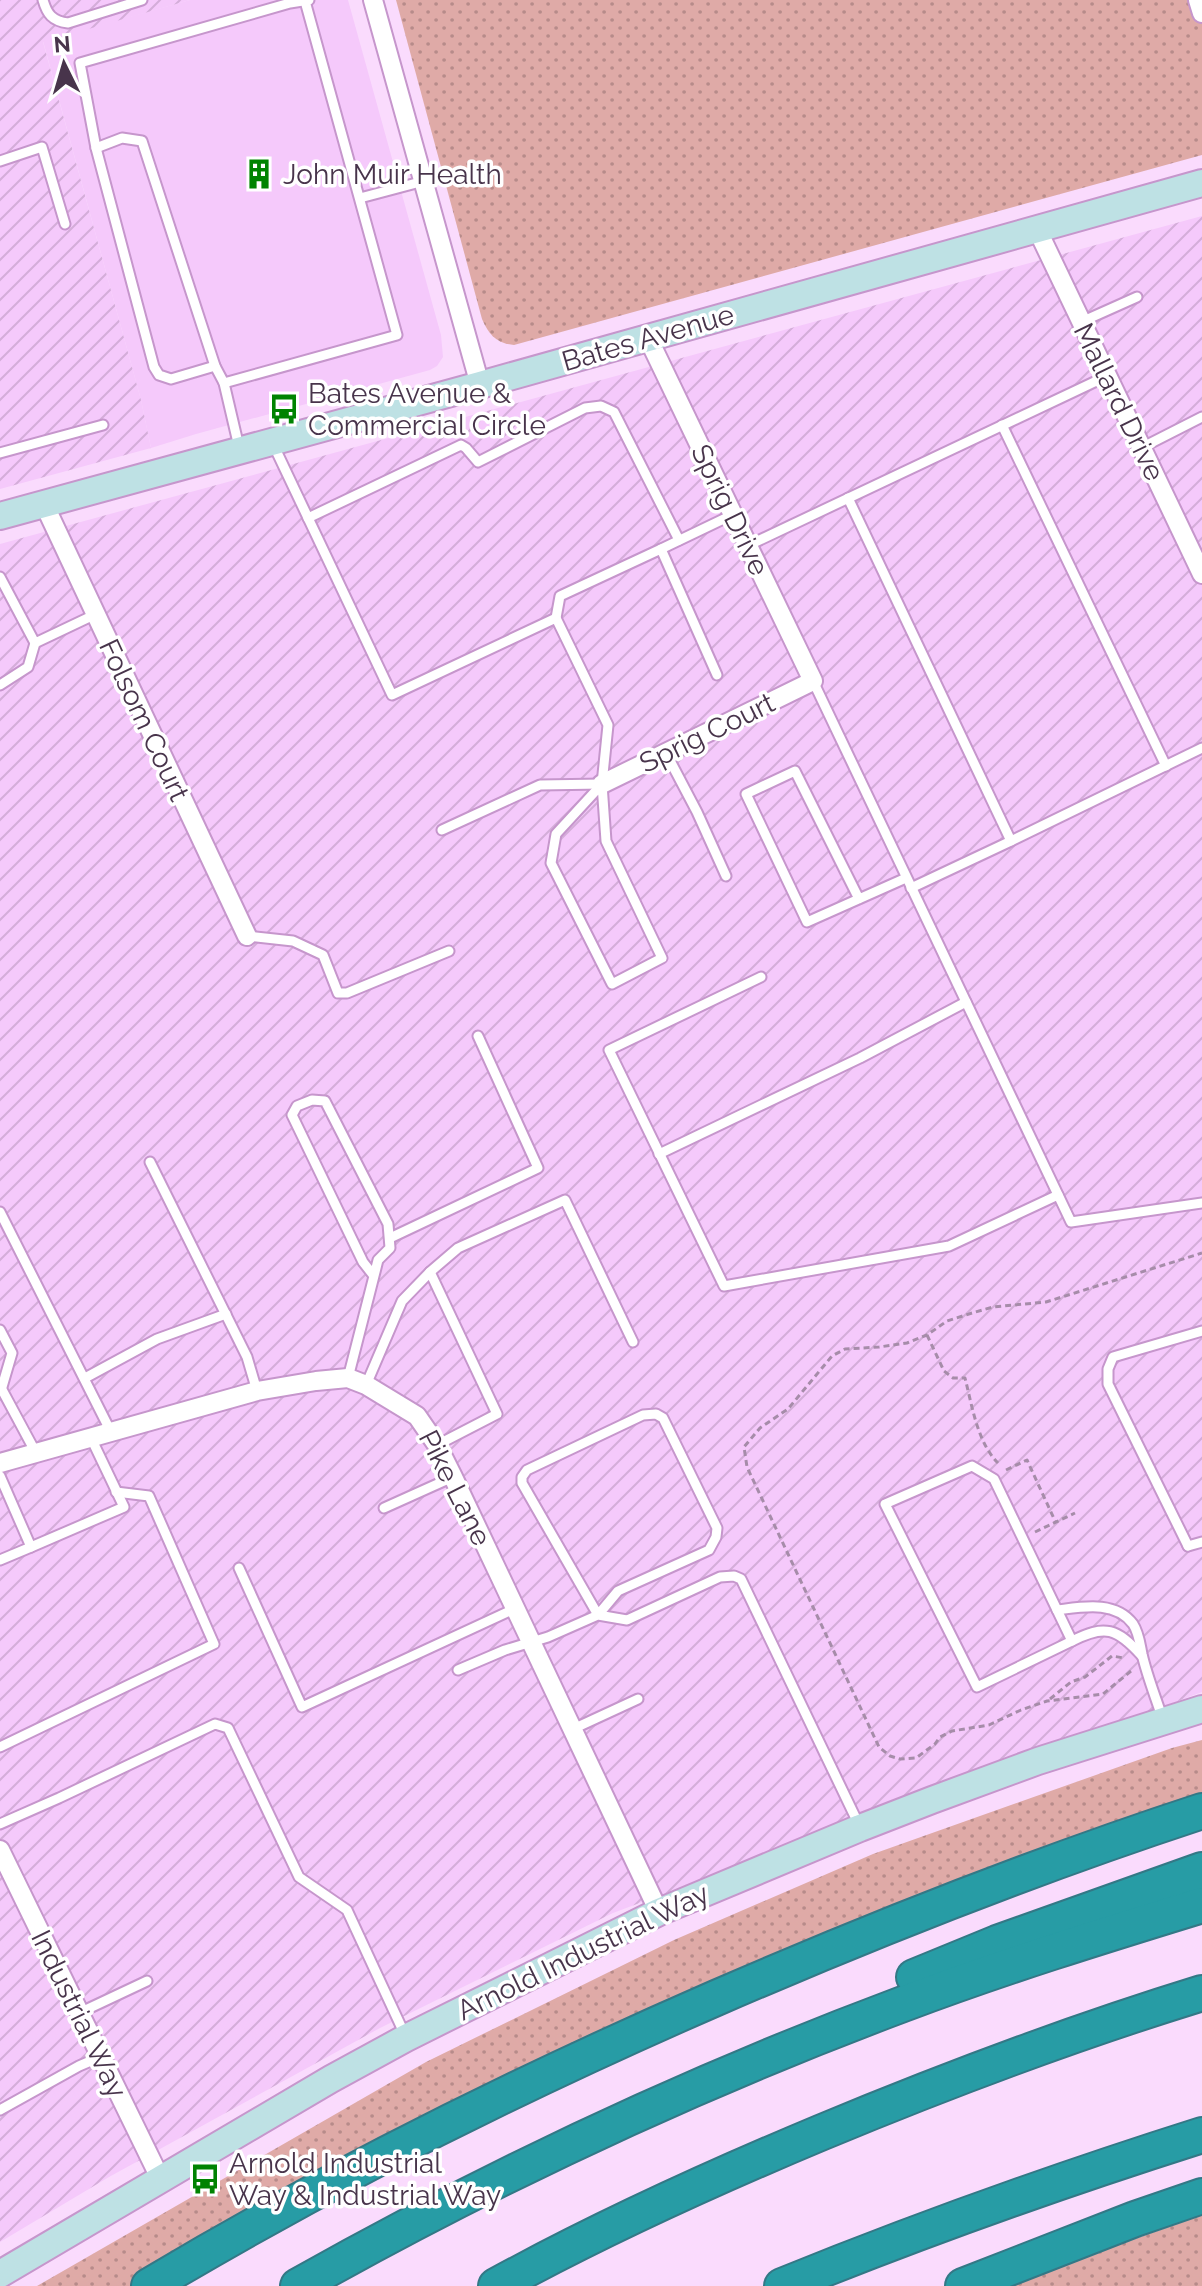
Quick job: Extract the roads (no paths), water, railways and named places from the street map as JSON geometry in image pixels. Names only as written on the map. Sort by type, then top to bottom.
[{"type":"highway","points":[[149,2286],[407,2142],[526,2083],[861,1937],[1010,1878],[1202,1811]]},
{"type":"highway","points":[[676,2096],[811,2019],[997,1943],[1202,1870]]},
{"type":"highway","points":[[298,2286],[457,2201],[676,2096],[901,2005],[1202,1905]]},
{"type":"highway","points":[[496,2286],[647,2210],[875,2110],[1014,2056],[1202,1993]]},
{"type":"highway","points":[[782,2286],[991,2206],[1202,2135]]},
{"type":"highway","points":[[963,2286],[1202,2196]]},
{"type":"street","points":[[373,0],[480,385]]},
{"type":"street","points":[[1198,0],[1202,13]]},
{"type":"street","name":"Bates Avenue","points":[[0,516],[1202,183]]},
{"type":"street","name":"Mallard Drive","points":[[1037,229],[1202,574]]},
{"type":"street","name":"Sprig Drive","points":[[648,338],[813,681]]},
{"type":"street","name":"Folsom Court","points":[[44,504],[247,936]]},
{"type":"street","name":"Sprig Court","points":[[602,784],[813,681]]},
{"type":"street","points":[[0,1463],[257,1391],[316,1381],[357,1382]]},
{"type":"street","name":"Pike Lane","points":[[357,1382],[417,1416],[437,1445],[659,1912]]},
{"type":"street","name":"Arnold Industrial Way","points":[[0,2274],[331,2079],[406,2038],[659,1912],[860,1828],[1038,1761],[1202,1709]]},
{"type":"street","name":"Industrial Way","points":[[0,1850],[5,1874],[79,2013],[160,2178]]},
{"type":"lane","points":[[43,0],[47,13],[57,21],[68,23],[142,0]]},
{"type":"lane","points":[[215,366],[171,379],[159,375],[154,367],[96,148],[80,63],[307,0],[397,335],[224,383]]},
{"type":"lane","points":[[96,148],[122,138],[142,141],[215,366],[224,383],[240,450]]},
{"type":"lane","points":[[0,161],[42,147],[65,224]]},
{"type":"lane","points":[[360,198],[424,181]]},
{"type":"lane","points":[[1081,322],[1137,297]]},
{"type":"lane","points":[[747,546],[1107,376]]},
{"type":"lane","points":[[308,518],[461,445],[478,462],[585,408],[601,406],[614,412],[679,540]]},
{"type":"lane","points":[[1141,448],[1202,417]]},
{"type":"lane","points":[[0,453],[103,425]]},
{"type":"lane","points":[[1002,425],[1166,766]]},
{"type":"lane","points":[[272,441],[392,695],[556,618]]},
{"type":"lane","points":[[848,498],[1011,841]]},
{"type":"lane","points":[[602,784],[556,834],[551,863],[612,984],[662,958],[606,841],[602,784],[608,725],[556,618],[560,596],[732,515]]},
{"type":"lane","points":[[661,549],[717,675]]},
{"type":"lane","points":[[0,577],[35,643],[28,667],[0,685]]},
{"type":"lane","points":[[35,643],[94,615]]},
{"type":"lane","points":[[813,681],[1071,1222],[1202,1203]]},
{"type":"lane","points":[[911,888],[1202,748]]},
{"type":"lane","points":[[666,753],[726,876]]},
{"type":"lane","points":[[859,899],[795,771],[746,794],[807,922],[859,899],[906,878]]},
{"type":"lane","points":[[442,830],[540,785],[602,784]]},
{"type":"lane","points":[[247,936],[293,941],[323,955],[338,993],[347,993],[449,951]]},
{"type":"lane","points":[[761,977],[609,1050],[724,1286],[949,1246],[1058,1195]]},
{"type":"lane","points":[[659,1154],[910,1034],[966,1002]]},
{"type":"lane","points":[[390,1238],[538,1168],[478,1036]]},
{"type":"lane","points":[[357,1382],[374,1276],[378,1260],[390,1248],[388,1224],[325,1101],[312,1100],[297,1106],[292,1115],[363,1262],[374,1276]]},
{"type":"lane","points":[[150,1162],[247,1357],[257,1391]]},
{"type":"lane","points":[[357,1382],[402,1301],[430,1272],[458,1248],[565,1200],[633,1342]]},
{"type":"lane","points":[[0,1212],[111,1432]]},
{"type":"lane","points":[[430,1272],[497,1414],[437,1445]]},
{"type":"lane","points":[[85,1378],[157,1339],[226,1314]]},
{"type":"lane","points":[[0,1330],[12,1353],[1,1387],[36,1453]]},
{"type":"lane","points":[[1188,1546],[1108,1384],[1108,1369],[1113,1357],[1202,1331]]},
{"type":"lane","points":[[458,1670],[505,1650],[531,1644],[598,1615],[618,1591],[709,1550],[717,1528],[663,1418],[656,1414],[643,1415],[527,1470],[522,1477],[522,1483],[598,1615]]},
{"type":"lane","points":[[0,1560],[124,1507],[91,1438]]},
{"type":"lane","points":[[1072,1641],[994,1479],[972,1466],[885,1504],[977,1687],[1072,1641],[1092,1631],[1113,1632],[1127,1639],[1144,1660]]},
{"type":"lane","points":[[0,1476],[31,1547]]},
{"type":"lane","points":[[384,1508],[453,1477]]},
{"type":"lane","points":[[0,1747],[214,1644],[149,1496],[116,1492]]},
{"type":"lane","points":[[1188,1546],[1202,1542]]},
{"type":"lane","points":[[1188,1546],[1202,1548]]},
{"type":"lane","points":[[239,1568],[302,1707],[514,1609]]},
{"type":"lane","points":[[598,1615],[627,1620],[720,1577],[741,1579],[860,1828]]},
{"type":"lane","points":[[1057,1610],[1098,1606],[1113,1609],[1133,1624],[1163,1720]]},
{"type":"lane","points":[[572,1729],[638,1699]]},
{"type":"lane","points":[[0,1824],[215,1724],[228,1728],[299,1877],[347,1910],[406,2038]]},
{"type":"lane","points":[[79,2013],[147,1981]]},
{"type":"lane","points":[[0,2110],[100,2057]]},
{"type":"place","name":"John Muir Health","points":[[259,174]]},
{"type":"place","name":"Bates Avenue & Commercial Circle","points":[[284,409]]},
{"type":"place","name":"Arnold Industrial Way & Industrial Way","points":[[205,2179]]}]
